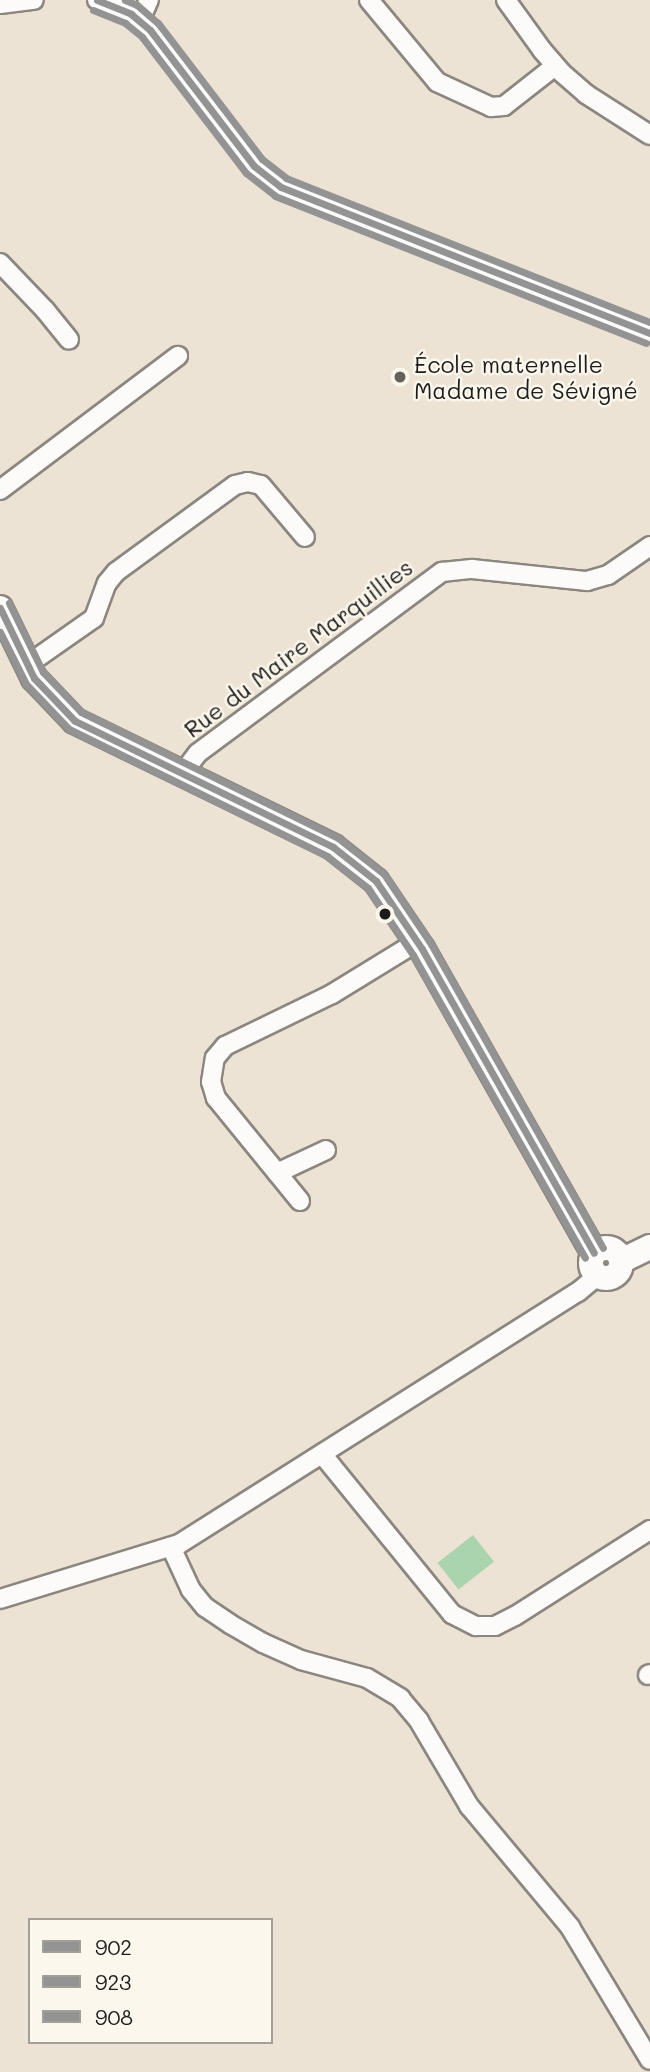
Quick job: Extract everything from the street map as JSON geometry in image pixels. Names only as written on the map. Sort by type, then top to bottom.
[{"type":"main road","points":[[0,608],[27,665],[48,696],[75,721],[342,853],[376,881],[417,942],[596,1264],[608,1248],[615,1251],[621,1261],[650,1247]]},
{"type":"street","points":[[97,0],[121,8],[139,20],[254,166],[282,187],[650,333]]},
{"type":"street","points":[[139,20],[149,0]]},
{"type":"street","points":[[369,0],[437,82],[491,107],[504,107],[555,66]]},
{"type":"street","points":[[506,0],[555,66],[586,94],[650,135]]},
{"type":"street","points":[[0,4],[25,1]]},
{"type":"street","points":[[0,263],[46,310],[69,340]]},
{"type":"street","points":[[0,490],[178,356]]},
{"type":"street","points":[[27,665],[94,618],[107,583],[116,572],[235,485],[248,482],[261,485],[305,537]]},
{"type":"street","name":"Rue du Maire Marquillies","points":[[182,774],[198,753],[442,572],[472,569],[587,581],[608,575],[650,547]]},
{"type":"street","points":[[300,1201],[216,1098],[211,1082],[215,1058],[225,1046],[332,994],[417,942]]},
{"type":"street","points":[[277,1173],[326,1150]]},
{"type":"street","points":[[0,1599],[171,1547],[578,1292],[596,1264]]},
{"type":"street","points":[[321,1454],[460,1620],[486,1627],[503,1622],[650,1530]]},
{"type":"street","points":[[171,1547],[191,1591],[224,1620],[281,1652],[368,1678],[400,1698],[419,1721],[469,1806],[570,1927],[650,2060]]},
{"type":"green space","points":[[473,1535],[494,1562],[458,1589],[438,1563]]},
{"type":"transit line","name":"902","points":[[97,0],[131,14],[150,30],[254,166],[281,187],[650,333]]},
{"type":"transit line","name":"908","points":[[125,0],[137,5],[158,23],[262,159],[286,178],[650,322]]},
{"type":"transit line","name":"923","points":[[93,10],[125,23],[142,37],[246,173],[275,196],[646,343]]},
{"type":"transit line","name":"908","points":[[9,603],[43,672],[81,712],[338,838],[384,874],[431,944],[603,1248]]},
{"type":"transit line","name":"902","points":[[0,608],[34,678],[75,721],[333,847],[376,881],[422,949],[594,1253]]},
{"type":"transit line","name":"923","points":[[0,632],[26,684],[69,729],[327,856],[368,888],[413,955],[585,1258]]},
{"type":"place","name":"École maternelle Madame de Sévigné","points":[[400,377]]}]
